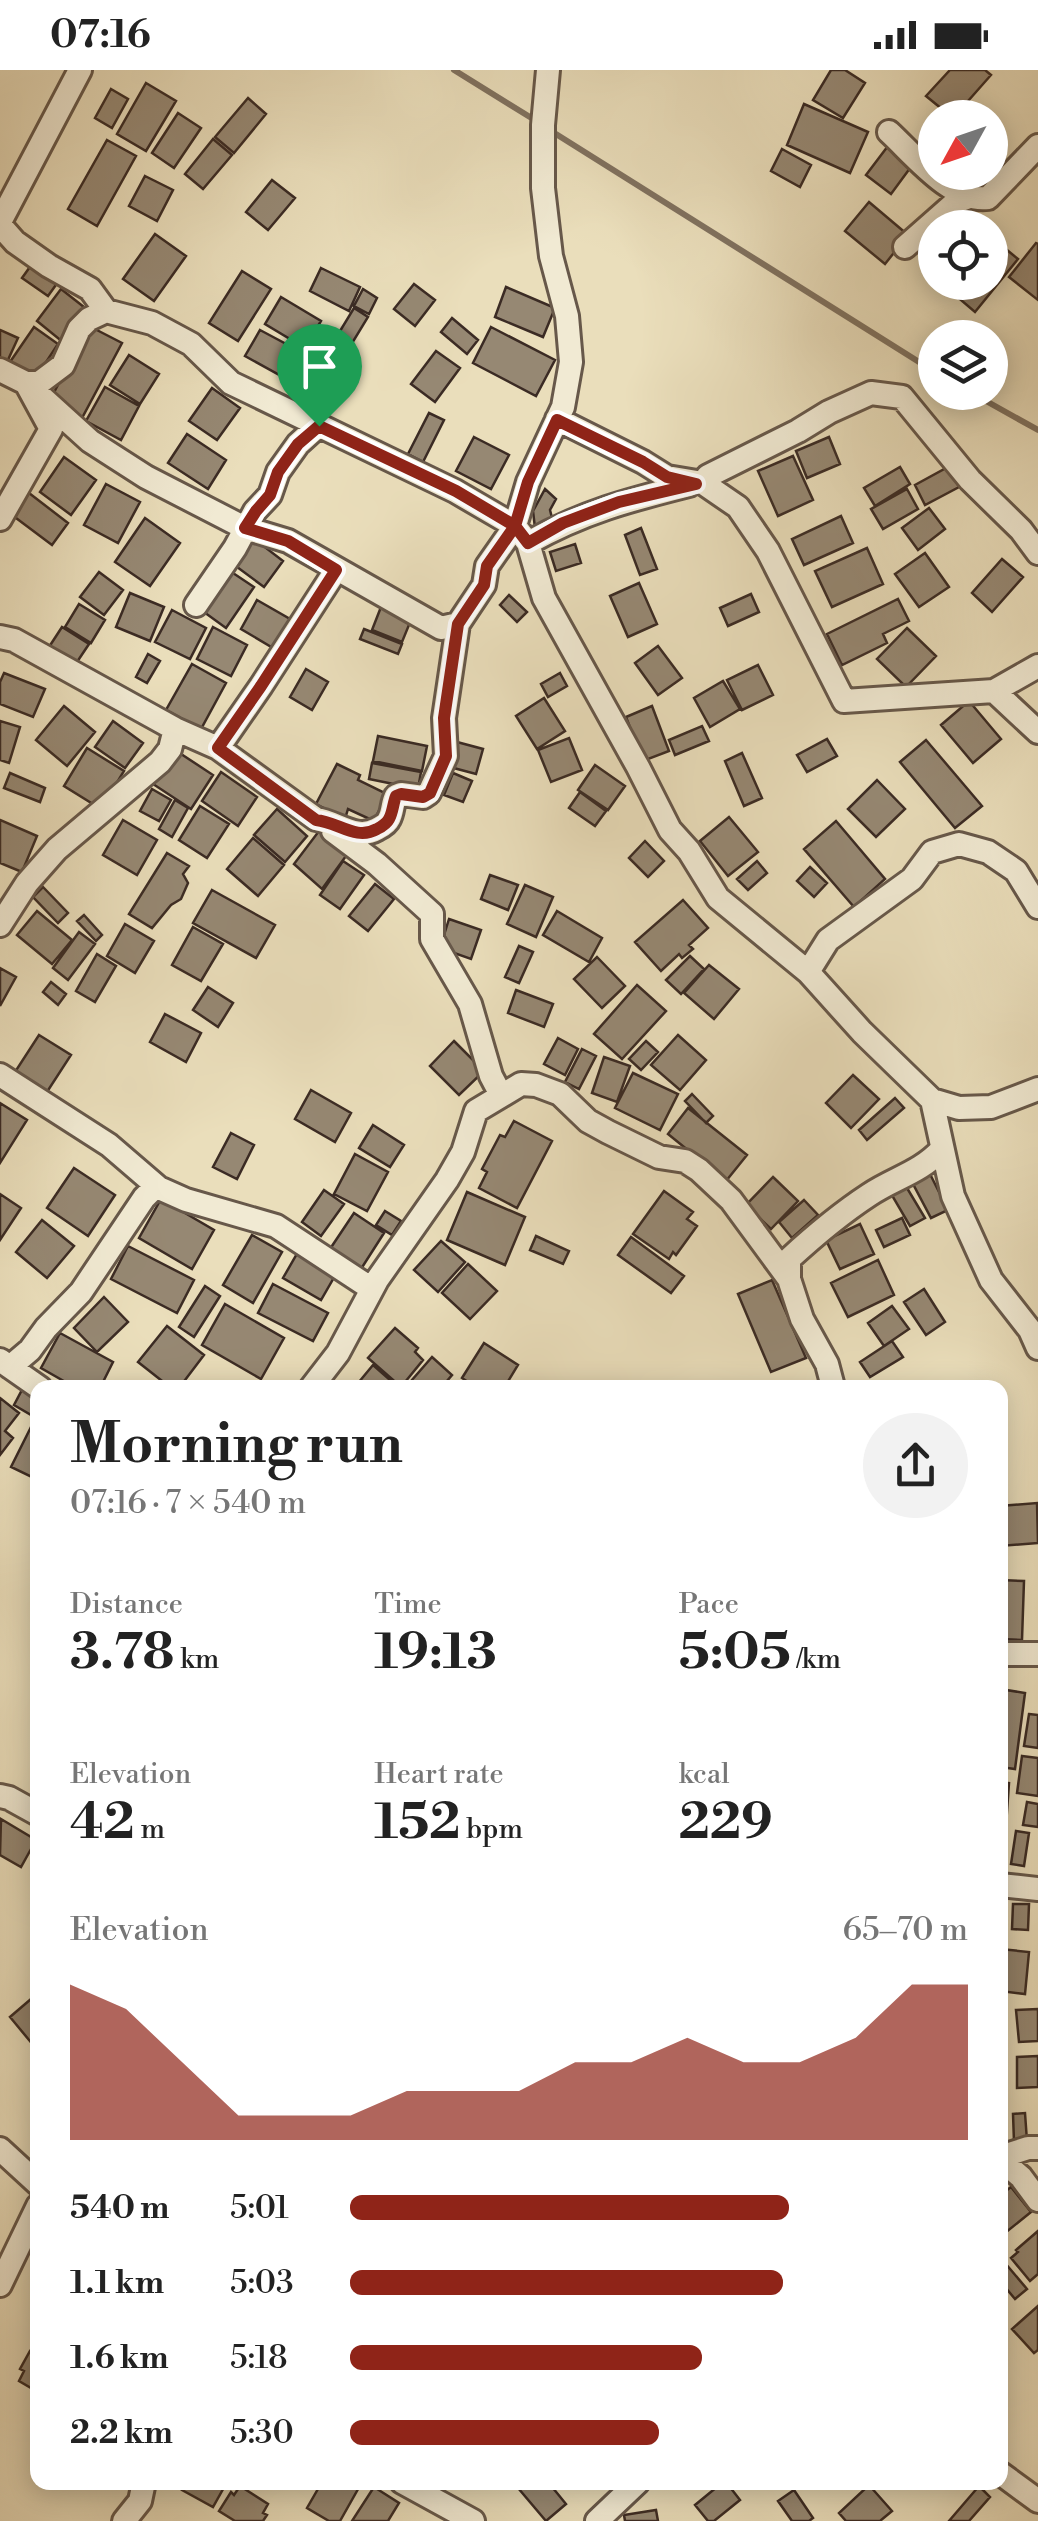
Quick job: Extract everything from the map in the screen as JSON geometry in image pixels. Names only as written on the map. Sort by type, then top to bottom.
[{"type":"street","points":[[80,70],[0,223],[15,242],[90,289],[106,311]]},
{"type":"street","points":[[548,70],[542,188],[551,256],[567,316],[571,362],[563,407],[528,482],[522,534],[544,598],[670,830],[690,851],[718,898],[808,972],[932,1100],[960,1108],[991,1107],[1038,1089]]},
{"type":"street","points":[[889,132],[938,178],[962,195],[978,200],[988,198],[1038,146]]},
{"type":"street","points":[[906,246],[956,202],[970,197]]},
{"type":"street","points":[[26,383],[38,383],[63,364],[88,318],[106,311],[152,323],[191,344],[231,384],[456,491],[522,534]]},
{"type":"street","points":[[0,370],[26,383],[90,442],[146,477],[245,528],[288,541],[441,628],[458,624]]},
{"type":"street","points":[[0,519],[51,430],[26,383]]},
{"type":"street","points":[[316,820],[366,835],[389,820],[396,796],[423,797],[430,793],[446,756],[444,718],[458,624],[484,585],[487,566],[522,534],[619,502],[699,484],[871,393],[902,397],[970,480],[1021,530],[1038,553]]},
{"type":"street","points":[[557,420],[667,477],[699,484],[738,507],[768,551],[844,701],[994,691],[1038,666]]},
{"type":"street","points":[[196,605],[270,495],[278,472],[298,444],[319,426]]},
{"type":"street","points":[[218,748],[336,570]]},
{"type":"street","points":[[0,637],[14,640],[175,729],[218,748],[377,864],[432,914],[432,939],[470,1004],[490,1076],[502,1095]]},
{"type":"street","points":[[994,691],[1038,732]]},
{"type":"street","points":[[0,925],[27,883],[58,848],[160,762],[170,749],[175,729]]},
{"type":"street","points":[[808,972],[828,940],[912,878],[932,852],[959,844],[988,852],[1016,871],[1038,907]]},
{"type":"street","points":[[0,1075],[108,1146],[159,1188],[186,1200],[276,1226],[372,1290]]},
{"type":"street","points":[[316,1380],[338,1353],[372,1290],[455,1166],[476,1111],[520,1084],[560,1094],[588,1121],[608,1132],[659,1157],[684,1161],[700,1170],[730,1200],[789,1279]]},
{"type":"street","points":[[932,1100],[953,1196],[991,1280],[1030,1330],[1038,1348]]},
{"type":"street","points":[[828,1380],[827,1364],[802,1319],[789,1279],[788,1259],[872,1192],[928,1164],[942,1149]]},
{"type":"street","points":[[30,1381],[5,1364],[30,1350],[80,1292],[144,1198],[159,1188]]},
{"type":"street","points":[[1008,1654],[1038,1654]]},
{"type":"street","points":[[0,1796],[30,1809]]},
{"type":"street","points":[[1008,1886],[1038,1889]]},
{"type":"street","points":[[1008,2155],[1038,2148]]},
{"type":"street","points":[[0,2149],[30,2177]]},
{"type":"street","points":[[1008,2165],[1038,2200]]},
{"type":"street","points":[[0,2285],[30,2223]]},
{"type":"street","points":[[1008,2479],[1038,2501]]},
{"type":"street","points":[[124,2521],[140,2500],[142,2490]]},
{"type":"street","points":[[417,2490],[473,2521]]},
{"type":"street","points":[[597,2521],[631,2490]]},
{"type":"building","points":[[831,70],[845,70],[865,83],[843,118],[813,100]]},
{"type":"building","points":[[950,70],[985,70],[991,75],[969,100],[931,100],[926,96]]},
{"type":"building","points":[[146,83],[176,101],[146,151],[117,134]]},
{"type":"building","points":[[111,89],[128,99],[112,128],[95,118]]},
{"type":"building","points":[[248,98],[266,114],[234,153],[215,137]]},
{"type":"building","points":[[804,104],[868,132],[850,173],[787,145]]},
{"type":"building","points":[[178,113],[201,128],[174,168],[152,153]]},
{"type":"building","points":[[213,139],[232,155],[203,189],[185,174]]},
{"type":"building","points":[[107,140],[136,156],[97,226],[68,209]]},
{"type":"building","points":[[891,142],[916,160],[891,194],[866,175]]},
{"type":"building","points":[[782,149],[811,165],[800,187],[771,171]]},
{"type":"building","points":[[145,176],[173,190],[157,221],[129,206]]},
{"type":"building","points":[[272,180],[295,198],[268,230],[246,212]]},
{"type":"building","points":[[869,202],[908,235],[885,264],[845,231]]},
{"type":"building","points":[[155,234],[186,256],[154,301],[123,279]]},
{"type":"building","points":[[1038,244],[1038,300],[1009,277]]},
{"type":"building","points":[[1008,251],[1018,259],[1008,271]]},
{"type":"building","points":[[32,264],[58,282],[48,296],[22,278]]},
{"type":"building","points":[[321,268],[360,287],[349,311],[310,291]]},
{"type":"building","points":[[242,271],[271,289],[238,341],[209,323]]},
{"type":"building","points":[[414,284],[435,300],[415,326],[394,309]]},
{"type":"building","points":[[506,287],[555,308],[543,337],[495,317]]},
{"type":"building","points":[[61,289],[89,311],[64,343],[37,321]]},
{"type":"building","points":[[363,289],[377,298],[369,314],[354,306]]},
{"type":"building","points":[[281,297],[321,321],[305,348],[265,324]]},
{"type":"building","points":[[961,300],[985,300],[975,312]]},
{"type":"building","points":[[354,308],[368,317],[340,363],[326,354]]},
{"type":"building","points":[[452,318],[478,340],[467,354],[441,332]]},
{"type":"building","points":[[89,326],[122,343],[82,418],[50,400]]},
{"type":"building","points":[[34,327],[58,344],[35,379],[10,362]]},
{"type":"building","points":[[491,327],[555,360],[536,396],[473,363]]},
{"type":"building","points":[[0,330],[18,338],[7,362],[0,359]]},
{"type":"building","points":[[260,330],[318,361],[303,388],[245,356]]},
{"type":"building","points":[[436,351],[460,368],[435,402],[411,384]]},
{"type":"building","points":[[129,355],[159,374],[140,404],[110,385]]},
{"type":"building","points":[[105,387],[139,406],[121,440],[86,421]]},
{"type":"building","points":[[212,388],[240,408],[217,440],[189,421]]},
{"type":"building","points":[[429,413],[444,420],[423,462],[408,454]]},
{"type":"building","points":[[187,434],[226,460],[208,489],[168,463]]},
{"type":"building","points":[[474,437],[509,455],[491,489],[456,471]]},
{"type":"building","points":[[829,437],[840,464],[807,478],[796,451]]},
{"type":"building","points":[[793,456],[813,500],[778,516],[758,471]]},
{"type":"building","points":[[64,457],[96,480],[71,515],[40,492]]},
{"type":"building","points":[[900,467],[910,484],[875,506],[864,488]]},
{"type":"building","points":[[948,467],[959,487],[925,505],[915,485]]},
{"type":"building","points":[[106,484],[140,502],[118,543],[84,525]]},
{"type":"building","points":[[545,489],[556,499],[550,510],[553,522],[535,528],[533,511]]},
{"type":"building","points":[[907,489],[918,509],[883,529],[871,509]]},
{"type":"building","points":[[29,493],[68,523],[52,545],[12,515]]},
{"type":"building","points":[[929,508],[945,529],[918,550],[902,528]]},
{"type":"building","points":[[841,516],[853,543],[804,565],[792,539]]},
{"type":"building","points":[[145,518],[180,543],[150,586],[115,562]]},
{"type":"building","points":[[641,528],[657,569],[640,575],[625,535]]},
{"type":"building","points":[[253,538],[283,561],[264,587],[233,564]]},
{"type":"building","points":[[575,544],[581,563],[556,571],[550,552]]},
{"type":"building","points":[[867,548],[883,584],[832,607],[815,571]]},
{"type":"building","points":[[925,553],[949,587],[919,607],[895,574]]},
{"type":"building","points":[[1002,559],[1023,577],[992,612],[972,593]]},
{"type":"building","points":[[224,567],[254,587],[226,628],[197,607]]},
{"type":"building","points":[[99,572],[123,590],[104,615],[80,597]]},
{"type":"building","points":[[639,583],[657,624],[628,637],[610,596]]},
{"type":"building","points":[[130,593],[164,607],[150,641],[116,627]]},
{"type":"building","points":[[751,594],[759,612],[728,626],[720,608]]},
{"type":"building","points":[[509,595],[527,612],[517,622],[500,605]]},
{"type":"building","points":[[898,599],[909,621],[883,634],[887,643],[842,665],[827,634]]},
{"type":"building","points":[[257,600],[290,619],[273,648],[241,629]]},
{"type":"building","points":[[79,604],[105,620],[91,643],[65,627]]},
{"type":"building","points":[[381,607],[411,620],[402,642],[372,630]]},
{"type":"building","points":[[172,610],[206,628],[190,659],[155,642]]},
{"type":"building","points":[[62,627],[89,644],[75,665],[49,647]]},
{"type":"building","points":[[213,627],[247,645],[231,676],[197,659]]},
{"type":"building","points":[[907,628],[936,656],[906,687],[877,659]]},
{"type":"building","points":[[364,629],[402,644],[398,654],[360,639]]},
{"type":"building","points":[[658,646],[682,678],[658,695],[635,663]]},
{"type":"building","points":[[148,654],[160,661],[147,683],[136,677]]},
{"type":"building","points":[[192,664],[226,683],[201,729],[166,710]]},
{"type":"building","points":[[758,665],[773,695],[742,710],[727,680]]},
{"type":"building","points":[[306,669],[328,682],[312,710],[290,697]]},
{"type":"building","points":[[4,673],[45,689],[33,717],[0,704]]},
{"type":"building","points":[[560,673],[567,686],[548,697],[541,684]]},
{"type":"building","points":[[723,681],[740,709],[710,727],[694,698]]},
{"type":"building","points":[[544,698],[565,731],[537,749],[516,716]]},
{"type":"building","points":[[969,701],[1001,739],[973,763],[941,725]]},
{"type":"building","points":[[64,706],[95,732],[67,766],[36,740]]},
{"type":"building","points":[[652,706],[669,751],[643,761],[626,717]]},
{"type":"building","points":[[0,721],[20,727],[9,763],[0,760]]},
{"type":"building","points":[[113,721],[143,743],[125,768],[95,747]]},
{"type":"building","points":[[702,726],[709,741],[675,755],[669,740]]},
{"type":"building","points":[[378,736],[427,746],[422,771],[373,761]]},
{"type":"building","points":[[569,738],[582,770],[551,782],[538,750]]},
{"type":"building","points":[[827,739],[837,756],[807,772],[797,755]]},
{"type":"building","points":[[926,740],[982,806],[955,828],[900,762]]},
{"type":"building","points":[[457,742],[483,749],[476,774],[450,767]]},
{"type":"building","points":[[87,748],[124,771],[101,809],[64,786]]},
{"type":"building","points":[[175,750],[213,775],[191,809],[153,784]]},
{"type":"building","points":[[742,753],[762,798],[744,806],[725,761]]},
{"type":"building","points":[[372,763],[421,772],[418,789],[369,779]]},
{"type":"building","points":[[337,764],[387,794],[374,821],[348,809],[345,819],[316,804]]},
{"type":"building","points":[[595,765],[625,786],[608,810],[578,790]]},
{"type":"building","points":[[221,772],[257,797],[238,826],[202,801]]},
{"type":"building","points":[[10,773],[45,788],[40,802],[4,788]]},
{"type":"building","points":[[453,773],[472,781],[463,802],[444,795]]},
{"type":"building","points":[[877,780],[905,809],[876,837],[848,809]]},
{"type":"building","points":[[152,789],[171,800],[159,821],[140,811]]},
{"type":"building","points":[[580,792],[606,811],[595,826],[569,808]]},
{"type":"building","points":[[175,800],[188,808],[172,837],[159,829]]},
{"type":"building","points":[[200,806],[229,824],[207,858],[179,840]]},
{"type":"building","points":[[277,809],[307,836],[285,862],[254,835]]},
{"type":"building","points":[[729,817],[758,852],[728,876],[700,841]]},
{"type":"building","points":[[0,820],[37,836],[22,872],[0,863]]},
{"type":"building","points":[[123,820],[157,840],[137,875],[103,855]]},
{"type":"building","points":[[836,821],[885,879],[854,907],[804,849]]},
{"type":"building","points":[[319,831],[346,856],[322,889],[294,864]]},
{"type":"building","points":[[253,838],[284,865],[258,896],[227,869]]},
{"type":"building","points":[[645,841],[664,861],[648,877],[629,858]]},
{"type":"building","points":[[167,853],[189,866],[183,874],[188,883],[181,899],[152,928],[129,914]]},
{"type":"building","points":[[343,861],[364,875],[340,909],[320,895]]},
{"type":"building","points":[[757,861],[767,873],[748,890],[737,879]]},
{"type":"building","points":[[810,867],[827,883],[814,897],[797,881]]},
{"type":"building","points":[[490,875],[518,885],[508,910],[481,899]]},
{"type":"building","points":[[375,884],[394,899],[368,931],[349,916]]},
{"type":"building","points":[[525,885],[553,897],[536,937],[507,924]]},
{"type":"building","points":[[43,887],[68,913],[58,923],[33,897]]},
{"type":"building","points":[[212,890],[275,925],[256,958],[193,923]]},
{"type":"building","points":[[683,900],[708,928],[689,945],[693,949],[682,958],[679,954],[661,971],[635,942]]},
{"type":"building","points":[[37,911],[72,940],[52,964],[17,935]]},
{"type":"building","points":[[557,911],[602,938],[589,962],[543,935]]},
{"type":"building","points":[[84,915],[102,935],[96,941],[77,921]]},
{"type":"building","points":[[449,919],[481,930],[471,959],[440,948]]},
{"type":"building","points":[[125,924],[154,941],[135,973],[107,956]]},
{"type":"building","points":[[193,927],[223,944],[201,981],[172,965]]},
{"type":"building","points":[[79,932],[95,944],[68,980],[53,968]]},
{"type":"building","points":[[519,946],[533,952],[519,983],[505,977]]},
{"type":"building","points":[[97,954],[116,966],[95,1002],[76,991]]},
{"type":"building","points":[[690,956],[704,969],[681,994],[666,980]]},
{"type":"building","points":[[597,957],[625,986],[602,1008],[574,979]]},
{"type":"building","points":[[709,965],[739,989],[714,1019],[684,993]]},
{"type":"building","points":[[0,968],[16,977],[0,1006]]},
{"type":"building","points":[[51,982],[66,994],[58,1005],[43,992]]},
{"type":"building","points":[[637,985],[666,1011],[622,1059],[594,1034]]},
{"type":"building","points":[[208,987],[233,1003],[218,1027],[193,1010]]},
{"type":"building","points":[[516,990],[553,1004],[544,1027],[508,1013]]},
{"type":"building","points":[[165,1014],[201,1033],[186,1062],[150,1042]]},
{"type":"building","points":[[39,1035],[71,1055],[45,1095],[13,1075]]},
{"type":"building","points":[[678,1035],[706,1060],[680,1090],[651,1065]]},
{"type":"building","points":[[558,1038],[578,1049],[565,1075],[544,1064]]},
{"type":"building","points":[[454,1041],[484,1071],[459,1095],[430,1066]]},
{"type":"building","points":[[646,1041],[658,1052],[641,1070],[629,1059]]},
{"type":"building","points":[[582,1049],[596,1056],[579,1089],[565,1082]]},
{"type":"building","points":[[604,1057],[630,1066],[617,1102],[592,1093]]},
{"type":"building","points":[[633,1073],[678,1094],[660,1130],[615,1108]]},
{"type":"building","points":[[853,1075],[879,1099],[851,1128],[826,1103]]},
{"type":"building","points":[[311,1090],[351,1113],[335,1142],[295,1119]]},
{"type":"building","points":[[692,1094],[713,1116],[706,1123],[685,1101]]},
{"type":"building","points":[[895,1098],[904,1108],[867,1140],[859,1130]]},
{"type":"building","points":[[0,1103],[27,1120],[0,1163]]},
{"type":"building","points":[[688,1108],[747,1155],[726,1181],[668,1134]]},
{"type":"building","points":[[514,1121],[552,1141],[517,1208],[479,1188],[487,1172],[482,1169],[500,1135],[505,1137]]},
{"type":"building","points":[[373,1125],[404,1145],[390,1167],[359,1148]]},
{"type":"building","points":[[231,1133],[254,1145],[237,1179],[213,1167]]},
{"type":"building","points":[[355,1154],[388,1172],[367,1211],[334,1194]]},
{"type":"building","points":[[74,1168],[115,1195],[88,1236],[47,1208]]},
{"type":"building","points":[[930,1174],[948,1210],[931,1218],[912,1182]]},
{"type":"building","points":[[773,1177],[798,1201],[771,1229],[746,1205]]},
{"type":"building","points":[[904,1183],[925,1218],[910,1226],[890,1192]]},
{"type":"building","points":[[324,1190],[344,1204],[321,1236],[302,1222]]},
{"type":"building","points":[[664,1191],[693,1212],[687,1219],[697,1226],[669,1259],[633,1234]]},
{"type":"building","points":[[467,1192],[525,1217],[505,1265],[447,1240]]},
{"type":"building","points":[[0,1194],[21,1208],[0,1240]]},
{"type":"building","points":[[161,1199],[214,1230],[192,1269],[139,1238]]},
{"type":"building","points":[[804,1200],[818,1215],[792,1238],[779,1222]]},
{"type":"building","points":[[385,1211],[401,1221],[392,1235],[376,1225]]},
{"type":"building","points":[[354,1213],[384,1233],[361,1269],[330,1249]]},
{"type":"building","points":[[902,1218],[910,1235],[884,1247],[876,1230]]},
{"type":"building","points":[[42,1220],[74,1246],[47,1278],[16,1252]]},
{"type":"building","points":[[860,1224],[874,1254],[840,1269],[826,1240]]},
{"type":"building","points":[[252,1235],[282,1252],[253,1303],[223,1285]]},
{"type":"building","points":[[536,1236],[569,1251],[563,1264],[530,1250]]},
{"type":"building","points":[[631,1237],[684,1276],[671,1293],[618,1255]]},
{"type":"building","points":[[441,1241],[465,1262],[438,1292],[414,1270]]},
{"type":"building","points":[[128,1246],[194,1280],[177,1313],[111,1279]]},
{"type":"building","points":[[298,1252],[336,1274],[321,1300],[283,1278]]},
{"type":"building","points":[[878,1260],[894,1295],[848,1317],[831,1283]]},
{"type":"building","points":[[468,1264],[497,1291],[470,1319],[442,1293]]},
{"type":"building","points":[[772,1280],[806,1358],[771,1372],[738,1294]]},
{"type":"building","points":[[273,1284],[328,1313],[313,1341],[258,1313]]},
{"type":"building","points":[[205,1286],[220,1296],[194,1337],[179,1327]]},
{"type":"building","points":[[924,1289],[945,1322],[926,1335],[904,1302]]},
{"type":"building","points":[[104,1297],[128,1322],[97,1352],[74,1328]]},
{"type":"building","points":[[225,1304],[284,1338],[261,1379],[202,1345]]},
{"type":"building","points":[[892,1306],[909,1329],[884,1346],[868,1323]]},
{"type":"building","points":[[167,1326],[204,1355],[185,1380],[161,1380],[138,1362]]},
{"type":"building","points":[[395,1328],[418,1348],[415,1352],[423,1360],[407,1380],[393,1380],[368,1358]]},
{"type":"building","points":[[60,1333],[113,1362],[104,1380],[62,1380],[41,1368]]},
{"type":"building","points":[[892,1341],[903,1357],[870,1377],[860,1362]]},
{"type":"building","points":[[484,1343],[518,1365],[509,1380],[462,1378]]},
{"type":"building","points":[[432,1357],[452,1375],[448,1380],[412,1380]]},
{"type":"building","points":[[373,1365],[390,1380],[361,1380]]},
{"type":"building","points":[[23,1388],[30,1392],[30,1414],[14,1405]]},
{"type":"building","points":[[0,1398],[19,1413],[5,1431],[13,1438],[0,1455]]},
{"type":"building","points":[[30,1429],[30,1476],[11,1467]]},
{"type":"building","points":[[1037,1503],[1038,1543],[1008,1545],[1008,1505]]},
{"type":"building","points":[[1008,1580],[1024,1581],[1022,1640],[1008,1639]]},
{"type":"building","points":[[1008,1690],[1025,1693],[1015,1769],[1008,1768]]},
{"type":"building","points":[[1029,1714],[1038,1715],[1038,1748],[1024,1746]]},
{"type":"building","points":[[1022,1756],[1038,1758],[1038,1796],[1017,1793]]},
{"type":"building","points":[[1027,1802],[1038,1804],[1038,1827],[1023,1825]]},
{"type":"building","points":[[1,1819],[30,1836],[30,1851],[21,1867],[0,1855]]},
{"type":"building","points":[[1016,1831],[1029,1833],[1024,1866],[1011,1864]]},
{"type":"building","points":[[1013,1904],[1029,1904],[1028,1930],[1012,1929]]},
{"type":"building","points":[[1008,1950],[1029,1952],[1025,1994],[1008,1992]]},
{"type":"building","points":[[30,2000],[30,2041],[10,2017]]},
{"type":"building","points":[[1038,2009],[1038,2041],[1019,2042],[1016,2010]]},
{"type":"building","points":[[1038,2056],[1038,2087],[1017,2088],[1017,2057]]},
{"type":"building","points":[[1025,2113],[1027,2141],[1014,2142],[1013,2114]]},
{"type":"building","points":[[1011,2187],[1031,2212],[1008,2231]]},
{"type":"building","points":[[1038,2231],[1038,2274],[1030,2281],[1011,2258]]},
{"type":"building","points":[[1008,2267],[1027,2289],[1015,2299],[1008,2291]]},
{"type":"building","points":[[1038,2306],[1038,2350],[1034,2353],[1012,2329]]},
{"type":"building","points":[[30,2351],[30,2387],[19,2381],[24,2371],[20,2369]]},
{"type":"building","points":[[182,2490],[223,2490],[213,2507]]},
{"type":"building","points":[[237,2490],[246,2490],[268,2504],[263,2521],[235,2521],[219,2511],[231,2492],[234,2495]]},
{"type":"building","points":[[317,2490],[357,2490],[340,2521],[329,2521],[307,2508]]},
{"type":"building","points":[[372,2490],[399,2503],[388,2521],[352,2521]]},
{"type":"building","points":[[520,2490],[555,2490],[566,2504],[546,2521]]},
{"type":"building","points":[[713,2490],[732,2490],[740,2500],[714,2521],[708,2521],[695,2505]]},
{"type":"building","points":[[794,2490],[813,2518],[809,2521],[792,2521],[778,2501]]},
{"type":"building","points":[[864,2490],[873,2490],[892,2511],[880,2521],[846,2521],[839,2513]]},
{"type":"building","points":[[976,2490],[983,2490],[990,2497],[969,2521],[949,2521]]},
{"type":"building","points":[[656,2510],[658,2521],[625,2521],[624,2515]]},
{"type":"waterway","points":[[454,70],[538,122]]},
{"type":"waterway","points":[[548,129],[918,361]]},
{"type":"waterway","points":[[1002,410],[1038,430]]},
{"type":"route","points":[[319,426],[298,444],[278,472],[270,495],[245,528],[288,541],[336,570],[218,748],[316,820],[366,835],[389,820],[396,796],[423,797],[430,793],[446,756],[444,718],[458,624],[484,585],[487,566],[515,526],[528,543],[563,523],[619,502],[696,484],[667,477],[557,420],[528,482],[515,526],[456,491],[319,426]]}]
